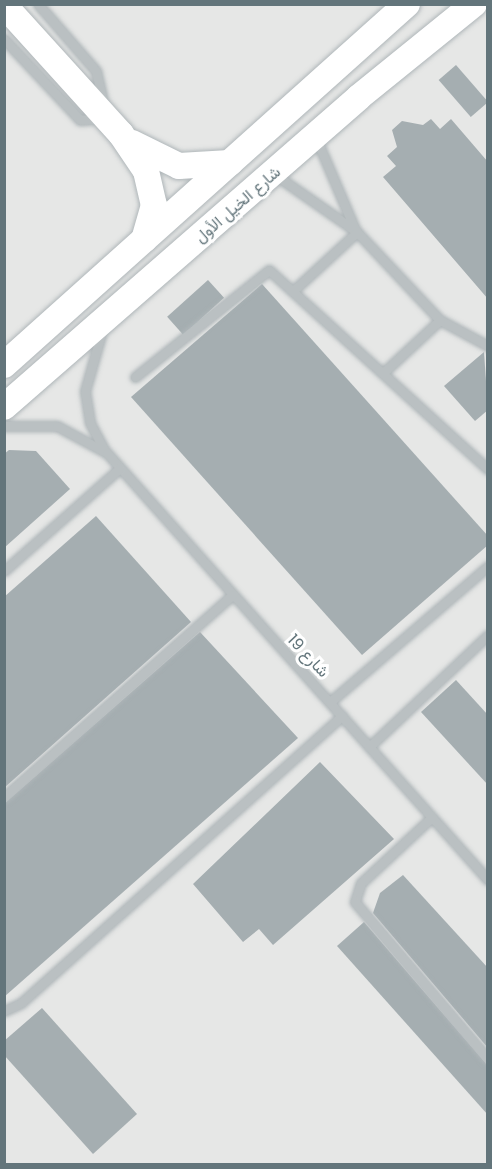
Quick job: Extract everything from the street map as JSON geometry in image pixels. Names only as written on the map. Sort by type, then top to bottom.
[{"type":"main road","points":[[4,365],[407,4]]},
{"type":"main road","name":"شارع الخيل الأول","points":[[4,408],[316,137],[474,4]]},
{"type":"main road","points":[[4,5],[113,125],[147,155],[179,166],[230,164]]},
{"type":"main road","points":[[113,125],[153,192],[153,218],[144,242]]},
{"type":"lane","points":[[4,39],[80,120],[113,125],[96,71],[38,4]]},
{"type":"lane","points":[[316,137],[357,232]]},
{"type":"lane","points":[[274,174],[357,232],[440,320],[488,346]]},
{"type":"lane","points":[[294,290],[357,232]]},
{"type":"lane","points":[[135,377],[261,271],[273,271],[488,469]]},
{"type":"lane","name":"شارع 19","points":[[106,318],[85,391],[90,423],[106,453],[330,702],[430,818],[488,880]]},
{"type":"lane","points":[[384,372],[440,320]]},
{"type":"lane","name":"شارع 19","points":[[4,426],[57,426],[106,453]]},
{"type":"lane","points":[[4,571],[120,468]]},
{"type":"lane","points":[[330,702],[488,566]]},
{"type":"lane","points":[[4,797],[232,595]]},
{"type":"lane","points":[[369,747],[488,635]]},
{"type":"lane","points":[[4,1011],[21,1003],[342,716]]},
{"type":"lane","points":[[430,818],[361,883],[355,902],[488,1059]]},
{"type":"shaded area","points":[[4,5],[487,5],[487,1164],[4,1164]]},
{"type":"building","points":[[456,65],[488,102],[471,117],[439,80]]},
{"type":"building","points":[[431,119],[440,129],[451,119],[488,162],[488,299],[383,177],[396,166],[387,156],[397,147],[392,130],[402,121],[423,125]]},
{"type":"building","points":[[208,280],[224,298],[183,335],[167,317]]},
{"type":"building","points":[[262,284],[488,536],[488,545],[362,655],[131,397]]},
{"type":"building","points":[[484,352],[488,410],[475,421],[444,386]]},
{"type":"building","points":[[9,450],[36,451],[70,489],[4,548],[4,454]]},
{"type":"building","points":[[96,516],[191,622],[4,788],[4,597]]},
{"type":"building","points":[[200,632],[298,738],[4,997],[4,804]]},
{"type":"building","points":[[456,680],[488,715],[488,785],[421,712]]},
{"type":"building","points":[[320,762],[394,839],[273,945],[259,929],[243,942],[193,884]]},
{"type":"building","points":[[403,875],[488,968],[488,1048],[373,913],[380,893]]},
{"type":"building","points":[[364,922],[488,1066],[488,1115],[337,946]]},
{"type":"building","points":[[42,1008],[137,1114],[93,1154],[4,1055],[4,1041]]}]
